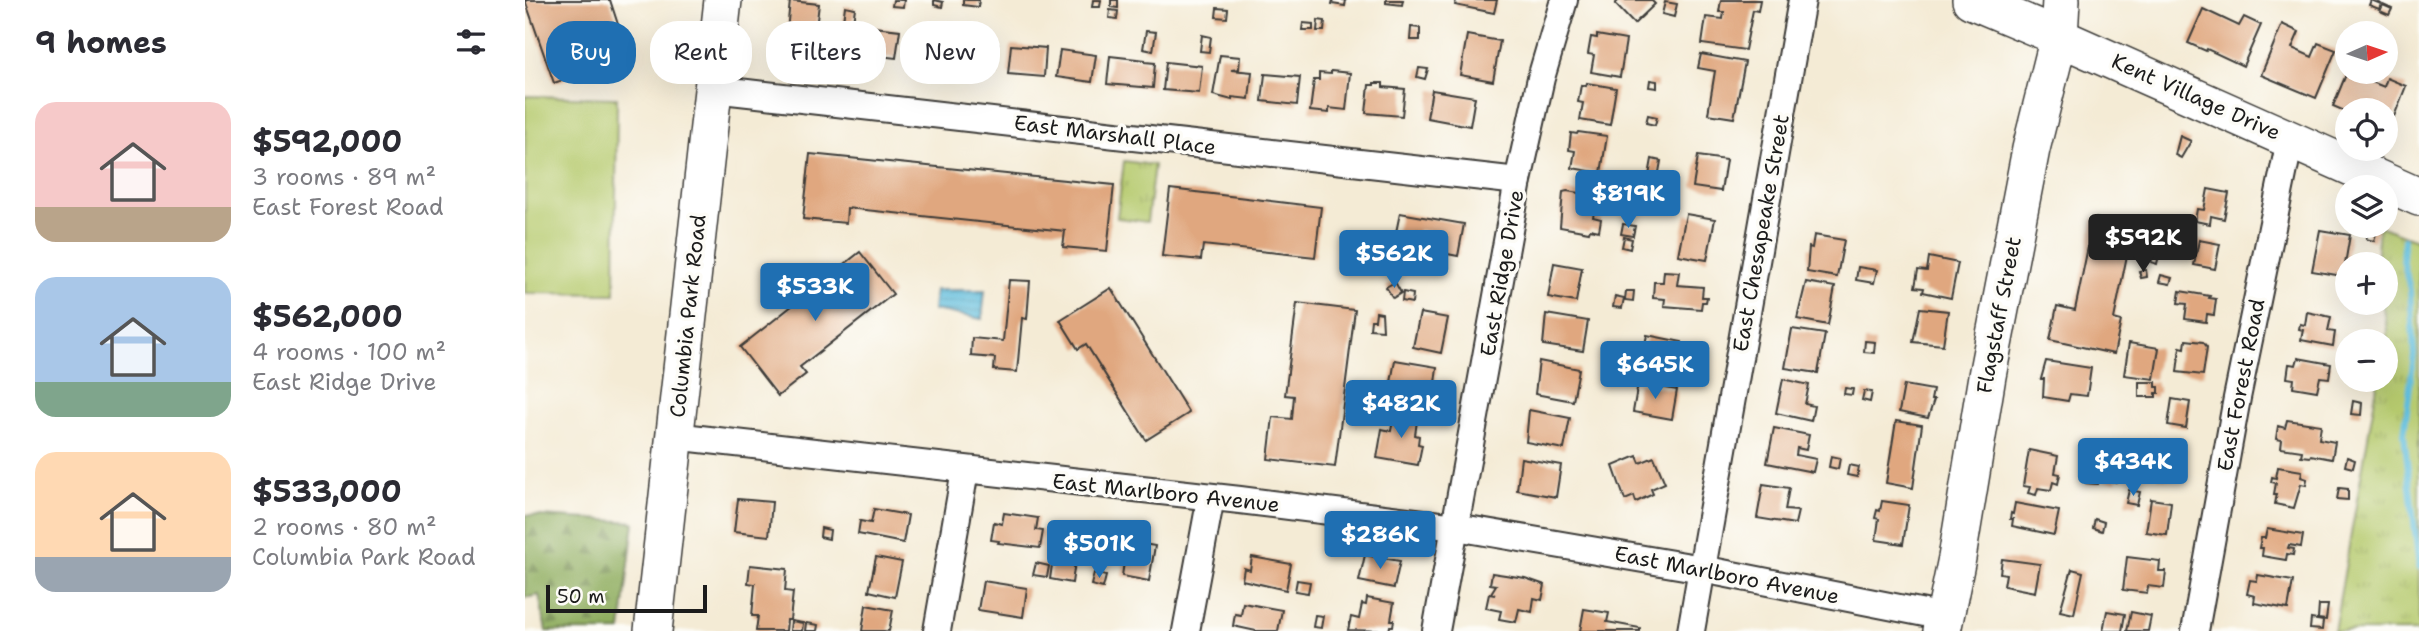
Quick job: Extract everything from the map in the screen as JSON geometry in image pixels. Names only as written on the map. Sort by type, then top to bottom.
[{"type":"street","name":"Columbia Park Road","points":[[653,631],[723,0]]},
{"type":"street","name":"East Ridge Drive","points":[[1436,631],[1518,181],[1541,78],[1564,0]]},
{"type":"street","name":"East Chesapeake Street","points":[[1691,631],[1802,0]]},
{"type":"street","name":"Kent Village Drive","points":[[1971,0],[2419,197]]},
{"type":"street","name":"Flagstaff Street","points":[[1944,624],[1987,376],[2031,149],[2059,37],[2061,0]]},
{"type":"street","name":"East Marshall Place","points":[[713,89],[1518,181]]},
{"type":"street","name":"East Forest Road","points":[[2195,631],[2237,398],[2290,139]]},
{"type":"street","name":"East Marlboro Avenue","points":[[674,436],[1456,527],[1702,569],[1944,624]]},
{"type":"street","points":[[937,631],[965,471]]},
{"type":"street","points":[[1186,631],[1211,497]]},
{"type":"green space","points":[[525,96],[617,98],[615,294],[525,293]]},
{"type":"green space","points":[[1124,161],[1154,165],[1147,222],[1117,218]]},
{"type":"green space","points":[[2398,233],[2419,241],[2419,631],[2334,631],[2376,392],[2398,392],[2398,329],[2387,329],[2384,315],[2398,315],[2398,252],[2377,252],[2378,238],[2398,238]]},
{"type":"green space","points":[[525,515],[634,522],[621,631],[546,631],[539,595],[525,598]]},
{"type":"water","points":[[935,290],[985,290],[982,319],[933,310]]},
{"type":"building","points":[[525,0],[610,0],[617,21],[546,21],[546,60]]},
{"type":"building","points":[[893,0],[904,0],[903,7],[892,6]]},
{"type":"building","points":[[934,0],[943,2],[942,7],[934,5]]},
{"type":"building","points":[[963,0],[979,0],[978,7],[963,5]]},
{"type":"building","points":[[1093,0],[1101,0],[1100,7],[1092,7]]},
{"type":"building","points":[[1111,0],[1118,0],[1118,8],[1111,7]]},
{"type":"building","points":[[1333,0],[1346,0],[1345,6],[1332,4]]},
{"type":"building","points":[[1386,0],[1403,0],[1402,5],[1386,3]]},
{"type":"building","points":[[1456,0],[1497,0],[1494,13],[1455,5]]},
{"type":"building","points":[[1619,0],[1651,0],[1655,4],[1634,24],[1615,4]]},
{"type":"building","points":[[1721,0],[1760,0],[1758,11],[1753,10],[1745,50],[1702,44],[1706,17],[1723,19],[1724,12],[1719,12]]},
{"type":"building","points":[[2371,0],[2381,4],[2379,9],[2369,5]]},
{"type":"building","points":[[790,1],[819,4],[817,21],[788,21]]},
{"type":"building","points":[[1665,2],[1677,4],[1674,17],[1662,14]]},
{"type":"building","points":[[2383,5],[2392,9],[2389,15],[2380,11]]},
{"type":"building","points":[[845,6],[855,8],[853,21],[843,21]]},
{"type":"building","points":[[1217,8],[1228,9],[1227,18],[1216,17]]},
{"type":"building","points":[[2203,9],[2239,26],[2244,17],[2261,25],[2243,66],[2188,43]]},
{"type":"building","points":[[1110,10],[1118,11],[1117,19],[1109,18]]},
{"type":"building","points":[[1318,20],[1325,21],[1324,31],[1317,31]]},
{"type":"building","points":[[1303,23],[1313,24],[1313,30],[1302,30]]},
{"type":"building","points":[[2282,24],[2299,32],[2292,48],[2312,57],[2318,43],[2335,50],[2316,98],[2261,75]]},
{"type":"building","points":[[1411,27],[1420,28],[1420,40],[1410,40]]},
{"type":"building","points":[[886,28],[900,30],[896,58],[886,57]]},
{"type":"building","points":[[1146,31],[1156,32],[1153,51],[1143,49]]},
{"type":"building","points":[[1202,35],[1211,37],[1209,52],[1200,51]]},
{"type":"building","points":[[1467,35],[1500,41],[1493,81],[1460,75]]},
{"type":"building","points":[[1597,35],[1626,40],[1620,77],[1591,72],[1594,55],[1588,54],[1591,37],[1597,38]]},
{"type":"building","points":[[1011,45],[1046,48],[1044,77],[1008,74]]},
{"type":"building","points":[[1060,50],[1096,55],[1092,82],[1056,77]]},
{"type":"building","points":[[1701,54],[1745,62],[1734,118],[1708,114],[1715,71],[1698,68]]},
{"type":"building","points":[[1220,55],[1240,57],[1239,69],[1231,70],[1252,72],[1249,99],[1232,97],[1232,100],[1213,95]]},
{"type":"building","points":[[1110,56],[1155,63],[1153,88],[1107,84]]},
{"type":"building","points":[[1166,62],[1202,66],[1199,93],[1163,90]]},
{"type":"building","points":[[1419,68],[1428,69],[1425,79],[1417,77]]},
{"type":"building","points":[[1331,71],[1350,73],[1346,110],[1329,108],[1329,113],[1310,111],[1314,80],[1319,80],[1319,73],[1331,74]]},
{"type":"building","points":[[1265,74],[1300,77],[1297,105],[1262,101]]},
{"type":"building","points":[[1650,80],[1657,81],[1657,88],[1649,87]]},
{"type":"building","points":[[1383,83],[1383,87],[1405,89],[1402,116],[1366,113],[1369,85]]},
{"type":"building","points":[[1587,83],[1616,88],[1610,125],[1580,120],[1583,103],[1578,102],[1581,85],[1586,86]]},
{"type":"building","points":[[2398,83],[2406,86],[2398,106],[2398,98],[2336,98],[2342,84],[2377,84],[2384,87],[2385,84]]},
{"type":"building","points":[[1432,90],[1475,97],[1470,126],[1427,118]]},
{"type":"building","points":[[1648,115],[1657,117],[1655,125],[1646,123]]},
{"type":"building","points":[[1571,133],[1607,136],[1601,173],[1572,168],[1575,151],[1569,150]]},
{"type":"building","points":[[2180,136],[2191,141],[2181,158],[2175,155]]},
{"type":"building","points":[[810,154],[1114,185],[1107,251],[1063,247],[1065,231],[847,208],[846,223],[803,219]]},
{"type":"building","points":[[1698,156],[1726,160],[1721,191],[1693,187]]},
{"type":"building","points":[[1652,159],[1661,161],[1656,189],[1647,187]]},
{"type":"building","points":[[1635,181],[1645,182],[1643,193],[1633,191]]},
{"type":"building","points":[[1170,189],[1321,207],[1315,257],[1203,245],[1201,260],[1162,256]]},
{"type":"building","points":[[2208,189],[2229,193],[2224,219],[2211,216],[2210,224],[2195,221],[2197,209],[2204,210]]},
{"type":"building","points":[[1563,192],[1597,196],[1593,217],[1601,219],[1599,231],[1560,227]]},
{"type":"building","points":[[1400,213],[1464,224],[1458,256],[1427,250],[1430,232],[1418,230],[1416,246],[1394,242]]},
{"type":"building","points":[[1686,214],[1715,219],[1707,260],[1678,255]]},
{"type":"building","points":[[2094,218],[2133,226],[2114,319],[2121,321],[2114,354],[2050,340],[2057,306],[2075,310]]},
{"type":"building","points":[[1623,224],[1635,226],[1633,236],[1621,234]]},
{"type":"building","points":[[2320,230],[2335,232],[2335,238],[2349,238],[2347,252],[2335,252],[2335,275],[2312,271]]},
{"type":"building","points":[[1814,235],[1844,240],[1837,277],[1807,272],[1809,247],[1812,248]]},
{"type":"building","points":[[1624,237],[1632,239],[1630,249],[1622,247]]},
{"type":"building","points":[[2199,240],[2220,244],[2215,269],[2194,265]]},
{"type":"building","points":[[860,252],[893,294],[800,367],[806,374],[778,396],[740,347]]},
{"type":"building","points":[[2154,253],[2159,255],[2157,264],[2151,262]]},
{"type":"building","points":[[1929,257],[1958,263],[1951,298],[1923,292],[1924,288],[1915,287],[1918,270],[1927,271]]},
{"type":"building","points":[[1554,263],[1582,268],[1576,302],[1548,297]]},
{"type":"building","points":[[1858,267],[1877,270],[1874,283],[1856,280]]},
{"type":"building","points":[[2146,270],[2147,277],[2141,278],[2139,271]]},
{"type":"building","points":[[1664,271],[1679,272],[1677,285],[1703,287],[1702,297],[1707,297],[1706,302],[1702,302],[1701,309],[1664,306],[1665,299],[1653,298],[1654,282],[1663,282]]},
{"type":"building","points":[[2161,275],[2172,278],[2170,284],[2159,282]]},
{"type":"building","points":[[1009,280],[1030,281],[1027,319],[1022,318],[1017,372],[994,370],[995,358],[971,356],[972,338],[1003,341]]},
{"type":"building","points":[[1395,282],[1401,293],[1393,298],[1386,287]]},
{"type":"building","points":[[1806,282],[1835,287],[1828,325],[1797,319]]},
{"type":"building","points":[[1111,288],[1189,413],[1146,440],[1086,344],[1078,349],[1060,320]]},
{"type":"building","points":[[1626,291],[1634,291],[1633,301],[1625,300]]},
{"type":"building","points":[[2180,291],[2216,299],[2214,315],[2207,314],[2206,322],[2185,319],[2187,304],[2178,303]]},
{"type":"building","points":[[1403,292],[1413,294],[1412,303],[1402,301]]},
{"type":"building","points":[[1615,296],[1624,298],[1622,308],[1613,307]]},
{"type":"building","points":[[1297,303],[1355,310],[1335,467],[1268,459],[1273,417],[1292,419],[1294,396],[1285,395]]},
{"type":"building","points":[[1920,308],[1948,311],[1943,345],[1913,342]]},
{"type":"building","points":[[1376,312],[1382,313],[1383,330],[1370,329]]},
{"type":"building","points":[[2307,312],[2331,317],[2328,331],[2335,332],[2333,346],[2301,340],[2303,330],[2299,329],[2300,324],[2305,325]]},
{"type":"building","points":[[1420,313],[1448,318],[1441,353],[1413,347]]},
{"type":"building","points":[[1546,314],[1588,321],[1583,351],[1543,345]]},
{"type":"building","points":[[1792,329],[1825,334],[1818,373],[1785,368]]},
{"type":"building","points":[[1647,335],[1682,342],[1681,349],[1685,350],[1681,371],[1641,363]]},
{"type":"building","points":[[2186,340],[2203,342],[2207,347],[2203,375],[2177,372],[2180,347],[2185,348]]},
{"type":"building","points":[[1865,341],[1875,342],[1874,353],[1864,352]]},
{"type":"building","points":[[2129,343],[2159,348],[2154,379],[2124,375]]},
{"type":"building","points":[[2298,358],[2331,364],[2329,378],[2320,377],[2317,391],[2293,387],[2294,379],[2287,378],[2289,364],[2296,365]]},
{"type":"building","points":[[1395,360],[1437,367],[1435,383],[1429,387],[1427,394],[1390,388]]},
{"type":"building","points":[[1539,361],[1579,369],[1573,401],[1535,394]]},
{"type":"building","points":[[2046,361],[2091,368],[2087,396],[2070,394],[2068,401],[2043,397],[2044,379],[2041,379]]},
{"type":"building","points":[[1783,379],[1809,385],[1805,404],[1814,406],[1811,421],[1776,413]]},
{"type":"building","points":[[2139,382],[2156,382],[2159,393],[2156,393],[2156,397],[2139,397]]},
{"type":"building","points":[[1638,383],[1677,390],[1672,419],[1633,412]]},
{"type":"building","points":[[1904,385],[1933,390],[1931,400],[1934,400],[1928,418],[1899,412]]},
{"type":"building","points":[[1845,388],[1853,389],[1852,395],[1844,394]]},
{"type":"building","points":[[1864,391],[1872,392],[1870,402],[1862,400]]},
{"type":"building","points":[[2172,399],[2190,402],[2186,428],[2168,425]]},
{"type":"building","points":[[2353,401],[2362,403],[2361,415],[2351,414]]},
{"type":"building","points":[[1395,410],[1418,414],[1415,435],[1419,436],[1418,444],[1422,445],[1418,465],[1377,458],[1382,429],[1391,431]]},
{"type":"building","points":[[1529,410],[1570,418],[1564,449],[1526,442]]},
{"type":"building","points":[[2287,420],[2321,425],[2319,439],[2335,442],[2332,459],[2301,456],[2302,451],[2281,448],[2282,440],[2276,439],[2278,426],[2285,428]]},
{"type":"building","points":[[1896,421],[1922,425],[1913,488],[1886,483]]},
{"type":"building","points":[[1774,428],[1809,435],[1806,450],[1797,448],[1796,455],[1816,459],[1813,472],[1767,463]]},
{"type":"building","points":[[2029,450],[2058,456],[2055,473],[2060,474],[2058,484],[2053,482],[2051,490],[2038,488],[2036,495],[2028,493],[2030,487],[2023,486]]},
{"type":"building","points":[[2163,454],[2180,456],[2179,465],[2184,465],[2183,475],[2177,474],[2176,480],[2159,478]]},
{"type":"building","points":[[1637,456],[1640,463],[1654,457],[1665,483],[1651,489],[1653,494],[1636,502],[1634,496],[1625,500],[1613,466]]},
{"type":"building","points":[[1831,456],[1840,458],[1838,469],[1829,467]]},
{"type":"building","points":[[2347,457],[2355,460],[2353,468],[2345,466]]},
{"type":"building","points":[[1521,458],[1561,465],[1556,497],[1517,490]]},
{"type":"building","points":[[2105,459],[2118,460],[2116,482],[2103,481]]},
{"type":"building","points":[[1849,465],[1859,467],[1857,477],[1847,475]]},
{"type":"building","points":[[2088,466],[2100,468],[2098,484],[2086,483]]},
{"type":"building","points":[[2278,467],[2302,471],[2301,477],[2307,479],[2306,485],[2301,484],[2294,508],[2275,504],[2276,483],[2271,482],[2272,477],[2276,478]]},
{"type":"building","points":[[1763,484],[1789,488],[1785,510],[1798,511],[1795,524],[1757,518]]},
{"type":"building","points":[[2339,488],[2348,489],[2348,500],[2337,499]]},
{"type":"building","points":[[2129,490],[2140,492],[2137,505],[2126,503]]},
{"type":"building","points":[[738,499],[772,502],[769,536],[734,532]]},
{"type":"building","points":[[2151,499],[2171,502],[2167,535],[2146,532]]},
{"type":"building","points":[[1882,501],[1909,505],[1903,544],[1876,540],[1879,519],[1875,518]]},
{"type":"building","points":[[2015,503],[2059,511],[2054,535],[2012,526],[2013,519],[2010,519]]},
{"type":"building","points":[[874,509],[908,515],[903,543],[858,534],[860,521],[871,523]]},
{"type":"building","points":[[1004,513],[1038,518],[1036,530],[1043,531],[1040,548],[991,540],[994,522],[1002,524]]},
{"type":"building","points":[[2095,519],[2104,522],[2102,531],[2093,528]]},
{"type":"building","points":[[821,528],[830,530],[829,539],[820,537]]},
{"type":"building","points":[[2267,529],[2303,535],[2301,547],[2289,545],[2288,548],[2294,549],[2293,555],[2287,554],[2286,560],[2262,556],[2263,548],[2259,548]]},
{"type":"building","points":[[1127,541],[1155,546],[1149,581],[1122,576]]},
{"type":"building","points":[[1055,544],[1077,547],[1072,583],[1050,579]]},
{"type":"building","points":[[1365,555],[1400,561],[1394,588],[1359,581]]},
{"type":"building","points":[[876,557],[902,562],[895,597],[869,591]]},
{"type":"building","points":[[1252,557],[1291,564],[1286,590],[1242,580],[1244,568],[1250,570]]},
{"type":"building","points":[[2127,557],[2160,561],[2159,571],[2166,571],[2164,588],[2148,586],[2147,593],[2123,590]]},
{"type":"building","points":[[2002,559],[2040,564],[2035,592],[2004,586],[2006,574],[2000,573]]},
{"type":"building","points":[[1036,563],[1049,566],[1047,577],[1033,575]]},
{"type":"building","points":[[750,565],[787,569],[785,591],[793,592],[786,631],[756,631],[758,616],[752,616],[755,584],[748,583]]},
{"type":"building","points":[[2072,569],[2083,572],[2074,614],[2060,611]]},
{"type":"building","points":[[1094,573],[1106,576],[1103,588],[1091,585]]},
{"type":"building","points":[[1492,573],[1525,578],[1545,585],[1542,600],[1534,598],[1532,612],[1519,609],[1516,622],[1499,619],[1501,611],[1486,608],[1489,594],[1495,595],[1491,593],[1496,585],[1490,584]]},
{"type":"building","points":[[2258,575],[2293,581],[2288,609],[2254,603],[2255,596],[2247,594],[2250,580],[2257,581]]},
{"type":"building","points":[[1297,580],[1310,582],[1308,593],[1295,591]]},
{"type":"building","points":[[983,581],[1027,588],[1023,617],[978,610]]},
{"type":"building","points":[[1367,598],[1394,603],[1391,620],[1394,620],[1393,626],[1390,626],[1389,631],[1348,630],[1351,617],[1359,619],[1362,604],[1366,605]]},
{"type":"building","points":[[1243,603],[1282,610],[1278,631],[1256,631],[1233,626],[1235,614],[1241,615]]},
{"type":"building","points":[[866,605],[893,610],[889,631],[862,631]]},
{"type":"building","points":[[2319,605],[2328,605],[2326,620],[2318,619]]},
{"type":"building","points":[[1584,609],[1609,613],[1607,622],[1640,628],[1640,631],[1580,631]]},
{"type":"building","points":[[2107,611],[2125,614],[2122,631],[2103,631]]},
{"type":"building","points":[[2131,612],[2151,616],[2148,631],[2127,631]]},
{"type":"building","points":[[1315,615],[1323,616],[1321,628],[1313,627]]},
{"type":"building","points":[[2311,619],[2323,621],[2322,630],[2310,629]]},
{"type":"building","points":[[791,621],[803,623],[802,631],[790,631]]},
{"type":"building","points":[[806,623],[818,625],[817,631],[805,631]]},
{"type":"waterway","points":[[2404,239],[2403,260],[2410,290],[2414,354],[2404,434],[2419,567]]}]
